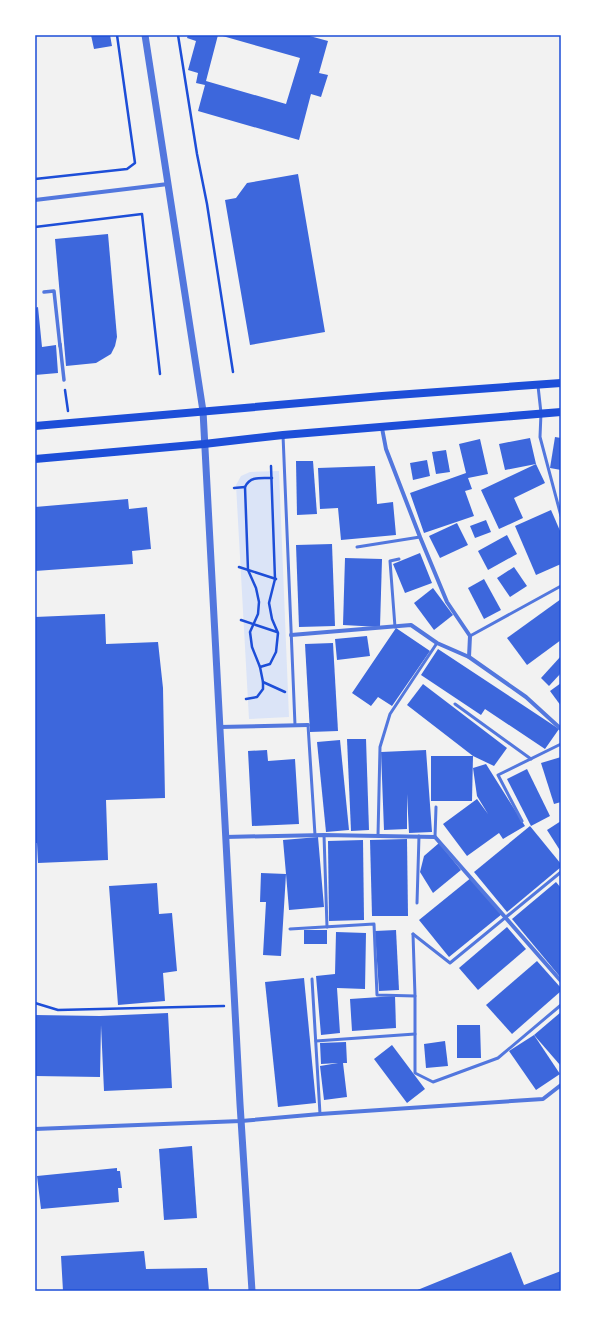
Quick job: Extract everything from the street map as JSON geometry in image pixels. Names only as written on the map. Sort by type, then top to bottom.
[{"type":"main road","points":[[35,426],[203,411],[561,383]]},
{"type":"main road","points":[[35,459],[561,412]]},
{"type":"street","points":[[145,35],[203,411],[234,1006],[252,1291]]},
{"type":"street","points":[[35,200],[168,184]]},
{"type":"street","points":[[44,292],[54,291],[64,380]]},
{"type":"street","points":[[382,428],[386,449],[447,602],[470,636],[470,657]]},
{"type":"street","points":[[291,635],[411,625],[437,643],[470,657],[526,697],[561,729]]},
{"type":"street","points":[[219,727],[308,725]]},
{"type":"street","points":[[225,837],[315,835],[435,837],[507,917],[561,981]]},
{"type":"street","points":[[35,1129],[241,1121],[320,1114],[543,1099],[561,1085]]},
{"type":"lane","points":[[538,384],[541,413],[540,437],[561,516]]},
{"type":"lane","points":[[283,436],[295,725]]},
{"type":"lane","points":[[357,547],[420,537]]},
{"type":"lane","points":[[395,627],[390,561],[399,559]]},
{"type":"lane","points":[[470,636],[561,586]]},
{"type":"lane","points":[[378,836],[380,747],[390,714],[437,643]]},
{"type":"lane","points":[[455,704],[531,759]]},
{"type":"lane","points":[[308,725],[315,835]]},
{"type":"lane","points":[[522,821],[498,775],[561,744]]},
{"type":"lane","points":[[435,837],[436,807]]},
{"type":"lane","points":[[324,835],[327,926]]},
{"type":"lane","points":[[417,903],[419,836]]},
{"type":"lane","points":[[561,872],[450,963],[414,934],[415,1073],[433,1082],[498,1058],[561,1005]]},
{"type":"lane","points":[[290,929],[374,924],[377,995],[415,996]]},
{"type":"lane","points":[[312,980],[320,1114]]},
{"type":"lane","points":[[316,1041],[415,1034]]},
{"type":"path","points":[[35,179],[126,168],[135,163],[117,35]]},
{"type":"path","points":[[178,35],[197,154],[207,204],[233,372]]},
{"type":"path","points":[[35,227],[142,214],[160,374]]},
{"type":"path","points":[[64,380],[70,423]]},
{"type":"path","points":[[260,668],[270,664],[276,652],[278,633],[272,619],[269,603],[275,578],[272,466]]},
{"type":"path","points":[[246,699],[257,697],[263,689],[263,682],[260,668],[252,646],[250,632],[258,614],[259,602],[256,588],[248,570],[245,487],[247,482],[252,479],[272,478]]},
{"type":"path","points":[[234,488],[245,487]]},
{"type":"path","points":[[239,567],[289,581]]},
{"type":"path","points":[[242,620],[278,633],[291,635]]},
{"type":"path","points":[[263,682],[287,693],[294,694]]},
{"type":"path","points":[[35,1003],[58,1010],[234,1006]]},
{"type":"shaded area","points":[[279,471],[289,717],[249,719],[236,485],[241,476],[250,472]]},
{"type":"building","points":[[91,35],[110,35],[112,46],[94,49]]},
{"type":"building","points":[[188,35],[218,35],[206,81],[286,104],[300,58],[219,35],[306,35],[328,41],[319,73],[328,75],[321,97],[311,94],[299,140],[198,111],[205,85],[196,83],[198,73],[188,70],[196,41],[187,38]]},
{"type":"building","points":[[298,174],[325,332],[250,345],[225,200],[236,198],[247,183]]},
{"type":"building","points":[[108,234],[117,337],[115,346],[111,354],[96,363],[66,366],[55,239]]},
{"type":"building","points":[[38,307],[42,347],[56,345],[58,373],[35,375],[35,308]]},
{"type":"building","points":[[555,437],[561,438],[561,470],[550,468]]},
{"type":"building","points":[[530,438],[536,464],[505,470],[499,444]]},
{"type":"building","points":[[480,439],[488,474],[468,478],[472,489],[465,491],[474,516],[424,533],[410,493],[466,473],[459,444]]},
{"type":"building","points":[[446,450],[450,472],[436,474],[432,452]]},
{"type":"building","points":[[427,460],[430,476],[413,480],[410,463]]},
{"type":"building","points":[[296,461],[313,461],[317,514],[297,515]]},
{"type":"building","points":[[536,464],[545,483],[514,498],[523,518],[499,529],[481,490]]},
{"type":"building","points":[[375,466],[377,504],[393,502],[396,535],[341,540],[338,508],[320,509],[318,468]]},
{"type":"building","points":[[128,499],[129,509],[147,507],[151,549],[132,551],[133,564],[35,571],[35,507]]},
{"type":"building","points":[[551,510],[561,533],[561,564],[536,575],[515,526]]},
{"type":"building","points":[[486,520],[491,532],[475,538],[470,526]]},
{"type":"building","points":[[457,523],[468,545],[440,558],[429,536]]},
{"type":"building","points":[[507,535],[517,554],[488,570],[478,551]]},
{"type":"building","points":[[332,544],[335,626],[299,627],[296,545]]},
{"type":"building","points":[[420,553],[432,583],[405,593],[393,564]]},
{"type":"building","points":[[345,558],[382,559],[380,627],[343,625]]},
{"type":"building","points":[[514,567],[527,586],[510,597],[497,578]]},
{"type":"building","points":[[484,579],[501,610],[484,619],[468,588]]},
{"type":"building","points":[[433,588],[453,615],[434,630],[414,603]]},
{"type":"building","points":[[561,599],[561,640],[527,665],[507,638]]},
{"type":"building","points":[[105,614],[106,644],[158,642],[163,688],[165,798],[106,800],[108,860],[38,863],[37,843],[35,843],[35,617]]},
{"type":"building","points":[[396,628],[430,651],[392,706],[378,697],[371,706],[352,693]]},
{"type":"building","points":[[367,636],[370,656],[337,660],[335,639]]},
{"type":"building","points":[[333,643],[338,731],[310,732],[305,644]]},
{"type":"building","points":[[438,649],[559,729],[545,749],[485,709],[481,715],[421,675]]},
{"type":"building","points":[[561,656],[561,673],[549,686],[541,678]]},
{"type":"building","points":[[561,683],[561,706],[550,691]]},
{"type":"building","points":[[423,684],[507,748],[494,766],[473,756],[407,705]]},
{"type":"building","points":[[347,739],[366,739],[369,830],[351,831]]},
{"type":"building","points":[[340,740],[349,830],[326,832],[317,742]]},
{"type":"building","points":[[267,750],[268,761],[295,759],[299,824],[252,826],[248,751]]},
{"type":"building","points":[[426,750],[432,832],[409,833],[407,794],[407,829],[384,830],[381,752]]},
{"type":"building","points":[[431,756],[473,756],[472,801],[431,801]]},
{"type":"building","points":[[561,757],[561,802],[554,804],[541,763]]},
{"type":"building","points":[[486,764],[525,826],[503,839],[499,833],[467,856],[443,824],[477,799],[488,814],[477,796],[473,768]]},
{"type":"building","points":[[527,769],[550,816],[531,826],[507,779]]},
{"type":"building","points":[[561,821],[561,852],[547,830]]},
{"type":"building","points":[[530,826],[561,864],[561,867],[507,912],[474,872]]},
{"type":"building","points":[[318,837],[324,907],[289,910],[283,840]]},
{"type":"building","points":[[407,839],[408,916],[372,916],[370,840]]},
{"type":"building","points":[[363,840],[364,920],[329,921],[328,841]]},
{"type":"building","points":[[439,843],[461,870],[433,893],[420,872],[424,856]]},
{"type":"building","points":[[261,873],[286,874],[281,956],[263,955],[266,902],[260,902]]},
{"type":"building","points":[[472,877],[502,914],[449,957],[419,920]]},
{"type":"building","points":[[556,882],[561,888],[561,978],[512,919]]},
{"type":"building","points":[[157,883],[159,914],[172,913],[177,971],[163,973],[165,1001],[118,1005],[109,886]]},
{"type":"building","points":[[507,927],[526,949],[478,990],[459,968]]},
{"type":"building","points":[[304,930],[327,930],[327,944],[304,944]]},
{"type":"building","points":[[396,930],[399,990],[379,991],[375,931]]},
{"type":"building","points":[[336,932],[366,933],[365,989],[337,988],[340,1033],[321,1035],[316,976],[335,974]]},
{"type":"building","points":[[537,961],[561,988],[561,991],[512,1034],[486,1005]]},
{"type":"building","points":[[304,978],[316,1103],[278,1107],[265,982]]},
{"type":"building","points":[[395,996],[396,1028],[352,1031],[350,999]]},
{"type":"building","points":[[561,1012],[561,1064],[560,1065],[534,1035]]},
{"type":"building","points":[[168,1013],[172,1088],[104,1091],[101,1025],[100,1077],[35,1076],[35,1015],[100,1016]]},
{"type":"building","points":[[457,1025],[480,1025],[481,1058],[457,1058]]},
{"type":"building","points":[[534,1035],[560,1074],[536,1090],[509,1051]]},
{"type":"building","points":[[445,1041],[448,1066],[426,1068],[424,1044]]},
{"type":"building","points":[[346,1042],[347,1063],[343,1063],[347,1097],[324,1100],[320,1066],[338,1063],[321,1064],[320,1043]]},
{"type":"building","points":[[392,1045],[425,1089],[407,1103],[374,1059]]},
{"type":"building","points":[[192,1146],[197,1218],[164,1220],[159,1149]]},
{"type":"building","points":[[117,1168],[117,1171],[120,1171],[122,1188],[118,1188],[119,1202],[41,1209],[37,1176]]},
{"type":"building","points":[[144,1251],[146,1269],[207,1268],[209,1291],[63,1291],[61,1256]]},
{"type":"building","points":[[511,1252],[524,1285],[561,1271],[561,1291],[415,1291]]}]
